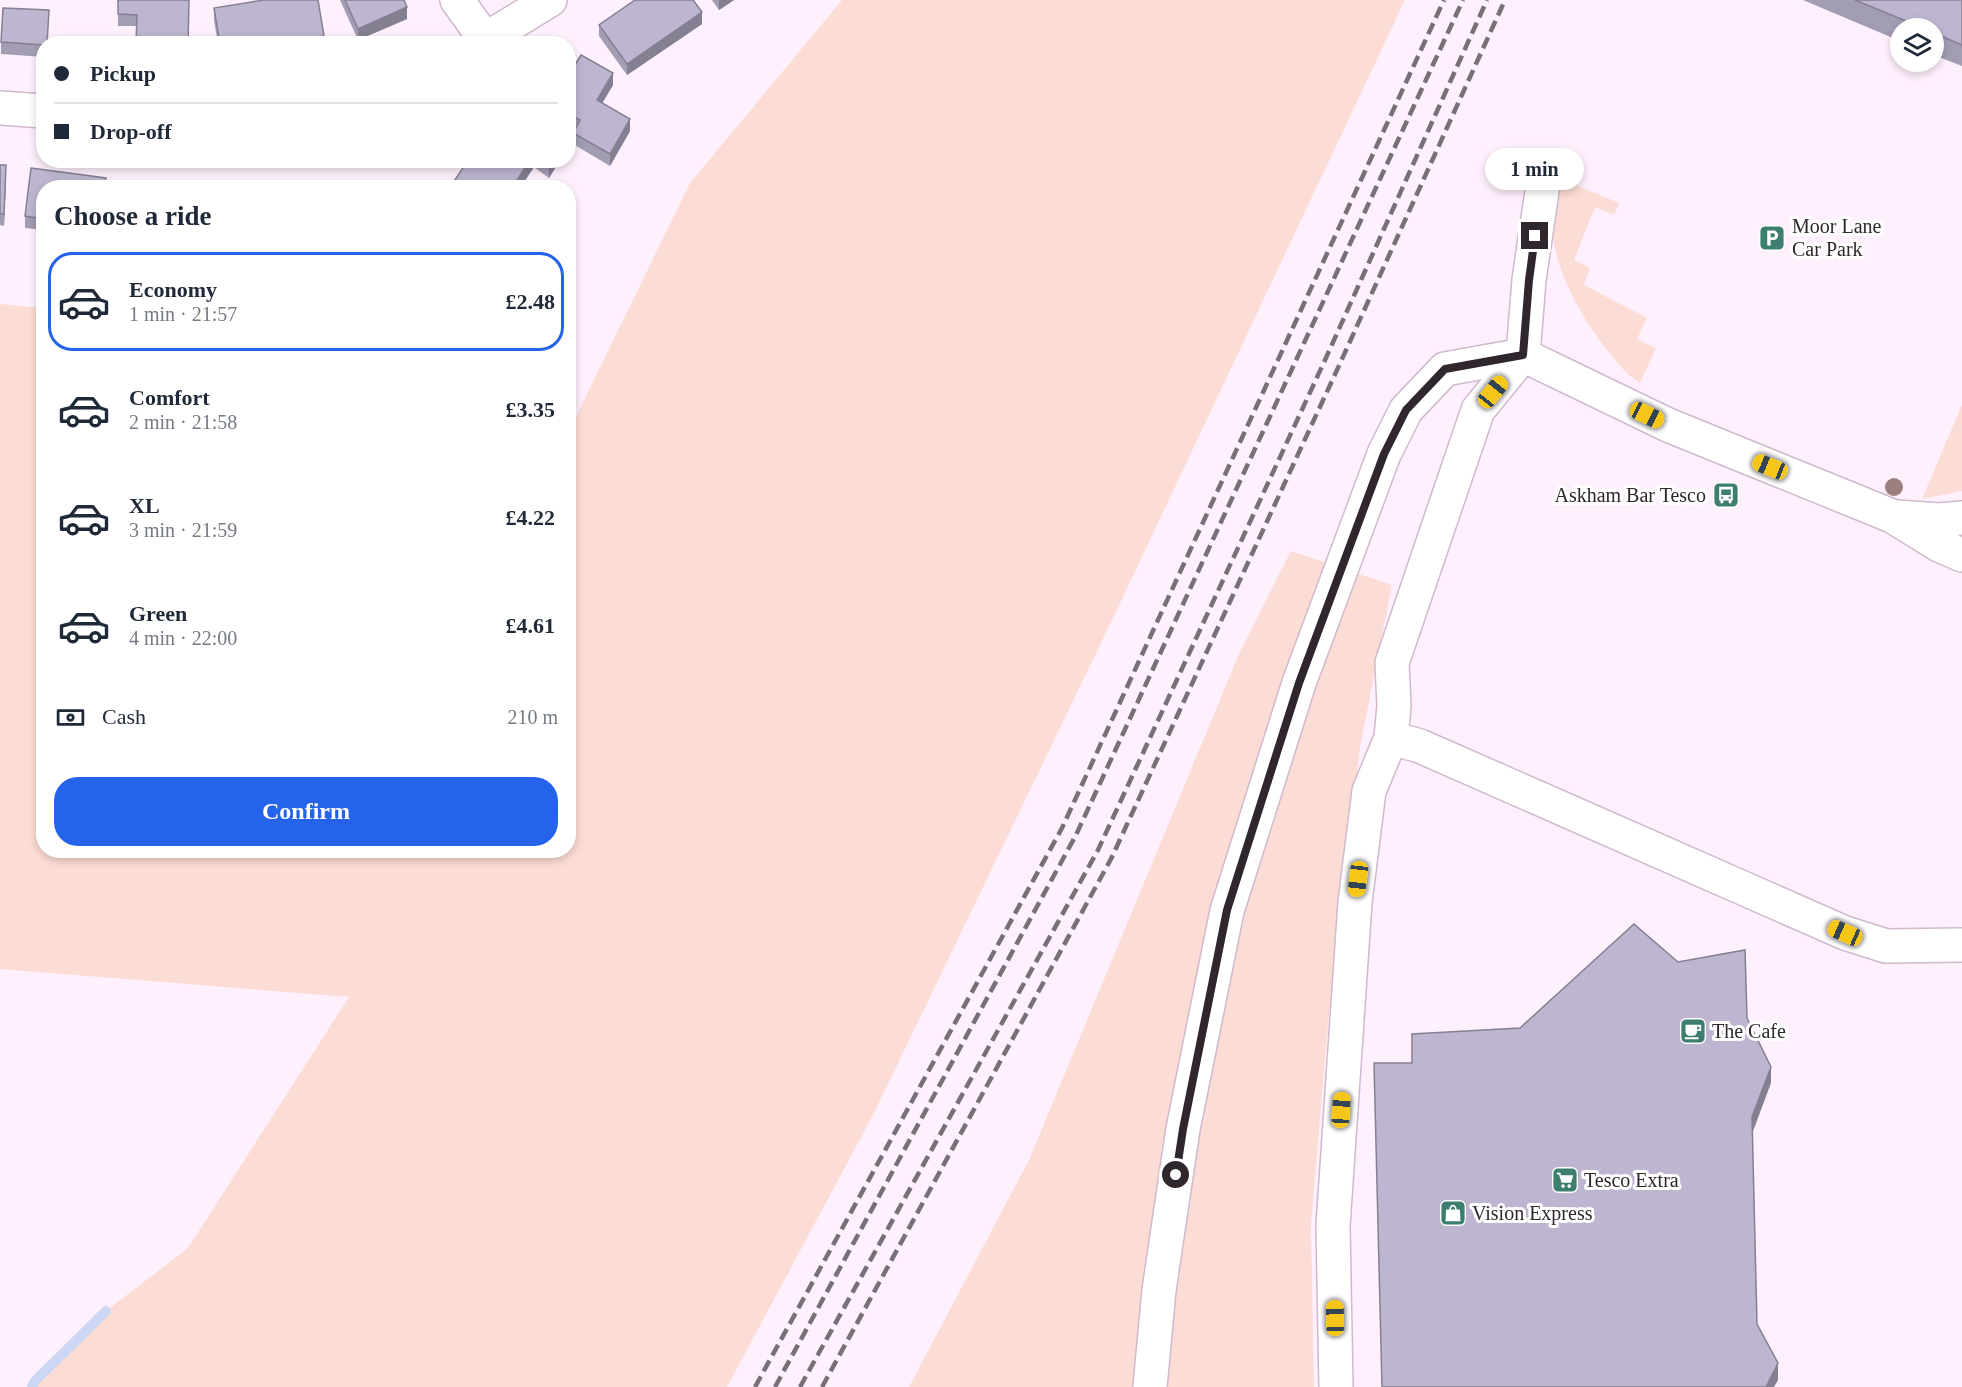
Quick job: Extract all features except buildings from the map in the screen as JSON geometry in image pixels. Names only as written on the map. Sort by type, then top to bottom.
[{"type":"street","points":[[457,0],[478,36]]},
{"type":"street","points":[[489,36],[550,0]]},
{"type":"street","points":[[0,108],[36,110]]},
{"type":"street","points":[[1336,1387],[1333,1226],[1355,902],[1369,790],[1391,738],[1394,706],[1392,663],[1478,410],[1523,355],[1529,280],[1545,171]]},
{"type":"street","points":[[1150,1387],[1159,1290],[1183,1129],[1227,910],[1299,683],[1384,454],[1406,410],[1445,369],[1523,355],[1668,425],[1892,516],[1939,545],[1962,555]]},
{"type":"street","points":[[1892,516],[1939,520],[1962,518]]},
{"type":"street","points":[[1391,738],[1430,750],[1845,933],[1886,946],[1962,945]]},
{"type":"shaded area","points":[[842,0],[1405,0],[1114,616],[873,1115],[727,1387],[32,1387],[35,1381],[106,1311],[188,1248],[349,997],[0,969],[0,304],[36,307],[36,858],[576,858],[576,417],[690,183]]},
{"type":"shaded area","points":[[1558,178],[1619,203],[1614,215],[1595,207],[1574,260],[1590,268],[1584,285],[1647,318],[1637,339],[1656,348],[1640,383],[1622,368],[1597,337],[1569,290],[1562,273],[1551,220]]},
{"type":"shaded area","points":[[1962,405],[1962,491],[1922,499]]},
{"type":"shaded area","points":[[1291,551],[1392,585],[1360,747],[1328,1024],[1311,1225],[1314,1387],[909,1387],[1029,1160],[1239,654]]},
{"type":"waterway","points":[[32,1387],[35,1381],[106,1311]]},
{"type":"railway","points":[[755,1387],[1062,828],[1444,0]]},
{"type":"railway","points":[[775,1387],[1076,835],[1463,0]]},
{"type":"railway","points":[[800,1387],[1098,850],[1325,360],[1487,0]]},
{"type":"railway","points":[[822,1387],[1111,859],[1505,0]]},
{"type":"place","name":"Moor Lane Car Park","points":[[1772,238]]},
{"type":"place","name":"Askham Bar Tesco","points":[[1726,495]]},
{"type":"place","name":"The Cafe","points":[[1693,1031]]},
{"type":"place","name":"Tesco Extra","points":[[1565,1180]]},
{"type":"place","name":"Vision Express","points":[[1453,1213]]},
{"type":"route","points":[[1176,1175],[1183,1129],[1227,910],[1299,683],[1384,454],[1406,410],[1445,369],[1523,355],[1535,236]]}]
